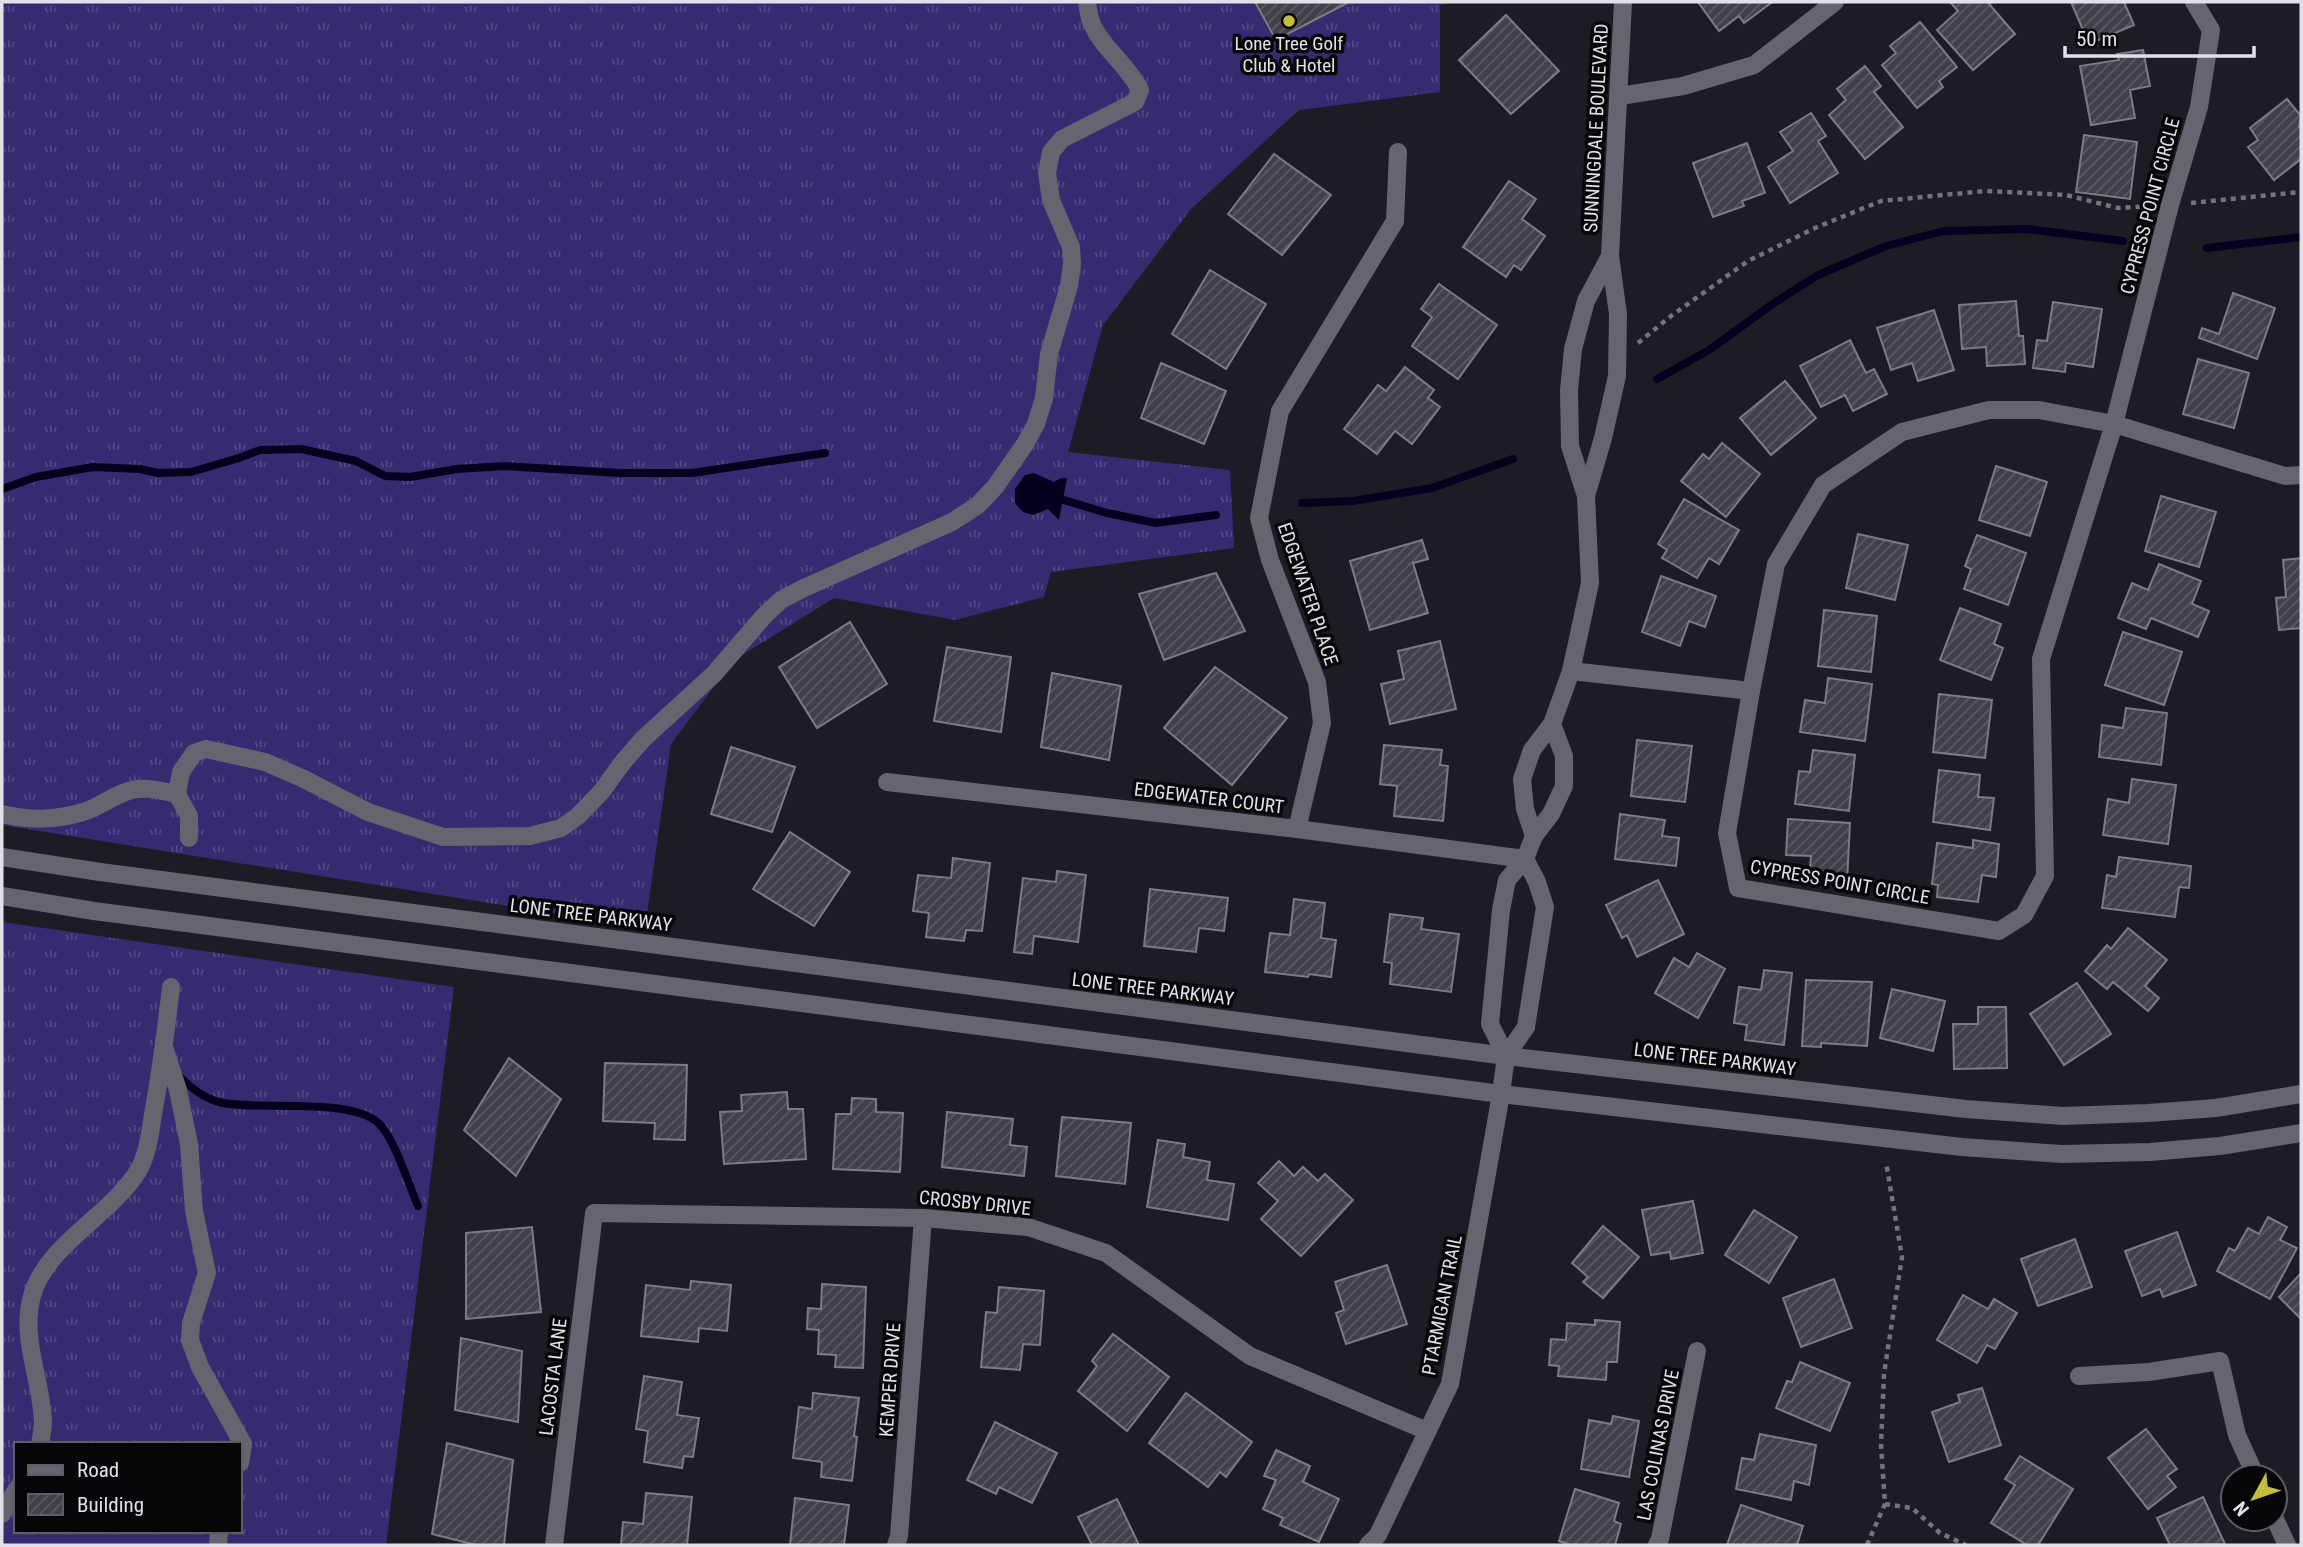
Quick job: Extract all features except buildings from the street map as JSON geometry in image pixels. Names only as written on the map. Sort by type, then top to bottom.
[{"type":"street","points":[[1077,2],[1085,29],[1093,27]]},
{"type":"street","points":[[159,790],[169,787],[194,753],[206,749],[265,762],[368,811],[443,838],[530,836],[561,828],[602,792],[643,739],[714,674],[781,600],[952,522],[978,505],[1010,466],[1036,424],[1044,398],[1049,354],[1069,286],[1071,247],[1051,200],[1047,173],[1051,152],[1062,139],[1135,102],[1139,90],[1134,78],[1114,57],[1093,27],[1087,2]]},
{"type":"street","name":"SUNNINGDALE BOULEVARD","points":[[1586,496],[1617,376],[1618,314],[1610,256],[1623,2]]},
{"type":"street","points":[[1620,96],[1683,86],[1754,65],[1835,2]]},
{"type":"street","name":"CYPRESS POINT CIRCLE","points":[[2114,424],[2039,410],[1989,410],[1902,432],[1824,485],[1776,564],[1727,834],[1738,888],[1999,932],[2024,915],[2045,876],[2041,659],[2114,424],[2199,107],[2211,30],[2194,2]]},
{"type":"street","name":"EDGEWATER PLACE","points":[[1297,830],[1322,723],[1317,682],[1270,560],[1259,518],[1280,411],[1395,221],[1398,152]]},
{"type":"street","name":"SUNNINGDALE BOULEVARD","points":[[1534,836],[1525,809],[1522,779],[1532,750],[1552,724],[1571,670],[1590,583],[1586,496],[1570,446],[1569,390],[1573,349],[1586,301],[1610,256]]},
{"type":"street","points":[[2114,424],[2285,476],[2301,475]]},
{"type":"street","points":[[1571,670],[1751,691]]},
{"type":"street","points":[[1525,859],[1537,882],[1545,907],[1526,1027],[1506,1056],[1490,1024],[1500,923],[1507,880],[1525,859],[1534,836],[1551,814],[1564,786],[1564,756],[1552,724]]},
{"type":"street","points":[[181,772],[177,794],[189,817],[189,838]]},
{"type":"street","name":"EDGEWATER COURT","points":[[887,782],[1525,859]]},
{"type":"street","points":[[2,814],[23,819],[47,820],[86,811],[126,791],[150,788],[177,794]]},
{"type":"street","name":"LONE TREE PARKWAY","points":[[2,857],[127,876],[1506,1056],[1966,1109],[2063,1116],[2148,1113],[2216,1108],[2301,1094]]},
{"type":"street","points":[[2,896],[1502,1094],[1962,1147],[2062,1154],[2150,1152],[2220,1146],[2301,1133]]},
{"type":"street","points":[[40,1442],[43,1423],[31,1359],[28,1322],[31,1296],[40,1274],[125,1188],[139,1169],[147,1147],[171,987]]},
{"type":"street","points":[[164,1046],[178,1090],[189,1144],[194,1210],[207,1273],[191,1323],[190,1340],[200,1367],[237,1430],[243,1444],[242,1450]]},
{"type":"street","name":"PTARMIGAN TRAIL","points":[[1368,1545],[1378,1535],[1450,1384],[1502,1094],[1506,1056]]},
{"type":"street","name":"CROSBY DRIVE","points":[[594,1213],[923,1218],[1028,1227],[1106,1253],[1250,1356],[1427,1431]]},
{"type":"street","name":"LACOSTA LANE","points":[[554,1545],[594,1213]]},
{"type":"street","name":"KEMPER DRIVE","points":[[896,1545],[899,1536],[923,1218]]},
{"type":"street","name":"LAS COLINAS DRIVE","points":[[1657,1545],[1698,1351]]},
{"type":"street","points":[[2079,1376],[2149,1372],[2220,1361],[2237,1435],[2250,1463]]},
{"type":"street","points":[[2,1514],[14,1493]]},
{"type":"path","points":[[1617,360],[1671,316],[1748,261],[1815,228],[1881,201],[1986,191],[2066,195],[2118,208],[2301,192]]},
{"type":"path","points":[[1867,1545],[1885,1504],[1881,1445],[1884,1374],[1902,1256],[1885,1162]]},
{"type":"path","points":[[1885,1504],[1912,1508],[1940,1533],[1966,1545]]},
{"type":"green space","points":[[2,2],[1454,2],[1440,5],[1440,92],[1299,110],[1191,209],[1103,325],[1068,452],[1230,470],[1234,548],[1051,572],[1044,597],[955,620],[834,598],[734,660],[671,744],[645,928],[2,825]]},
{"type":"green space","points":[[2,922],[454,987],[386,1545],[2,1545]]},
{"type":"shaded area","points":[[1034,473],[1054,482],[1067,478],[1059,520],[1048,509],[1033,515],[1023,512],[1015,503],[1015,489],[1025,475]]},
{"type":"waterway","points":[[1657,379],[1709,350],[1818,275],[1886,246],[1944,231],[2027,229],[2123,241]]},
{"type":"waterway","points":[[2207,248],[2301,237]]},
{"type":"waterway","points":[[2,489],[36,477],[93,467],[140,469],[158,473],[191,472],[260,450],[301,449],[356,461],[385,476],[410,477],[457,469],[505,466],[620,473],[692,473],[825,453]]},
{"type":"waterway","points":[[1302,503],[1353,501],[1432,488],[1513,459]]},
{"type":"waterway","points":[[1054,497],[1107,513],[1156,523],[1216,515]]},
{"type":"waterway","points":[[179,1076],[197,1092],[219,1102],[330,1108],[370,1117],[382,1127],[393,1144],[418,1206]]},
{"type":"place","name":"Lone Tree Golf Club & Hotel","points":[[1289,21]]}]
